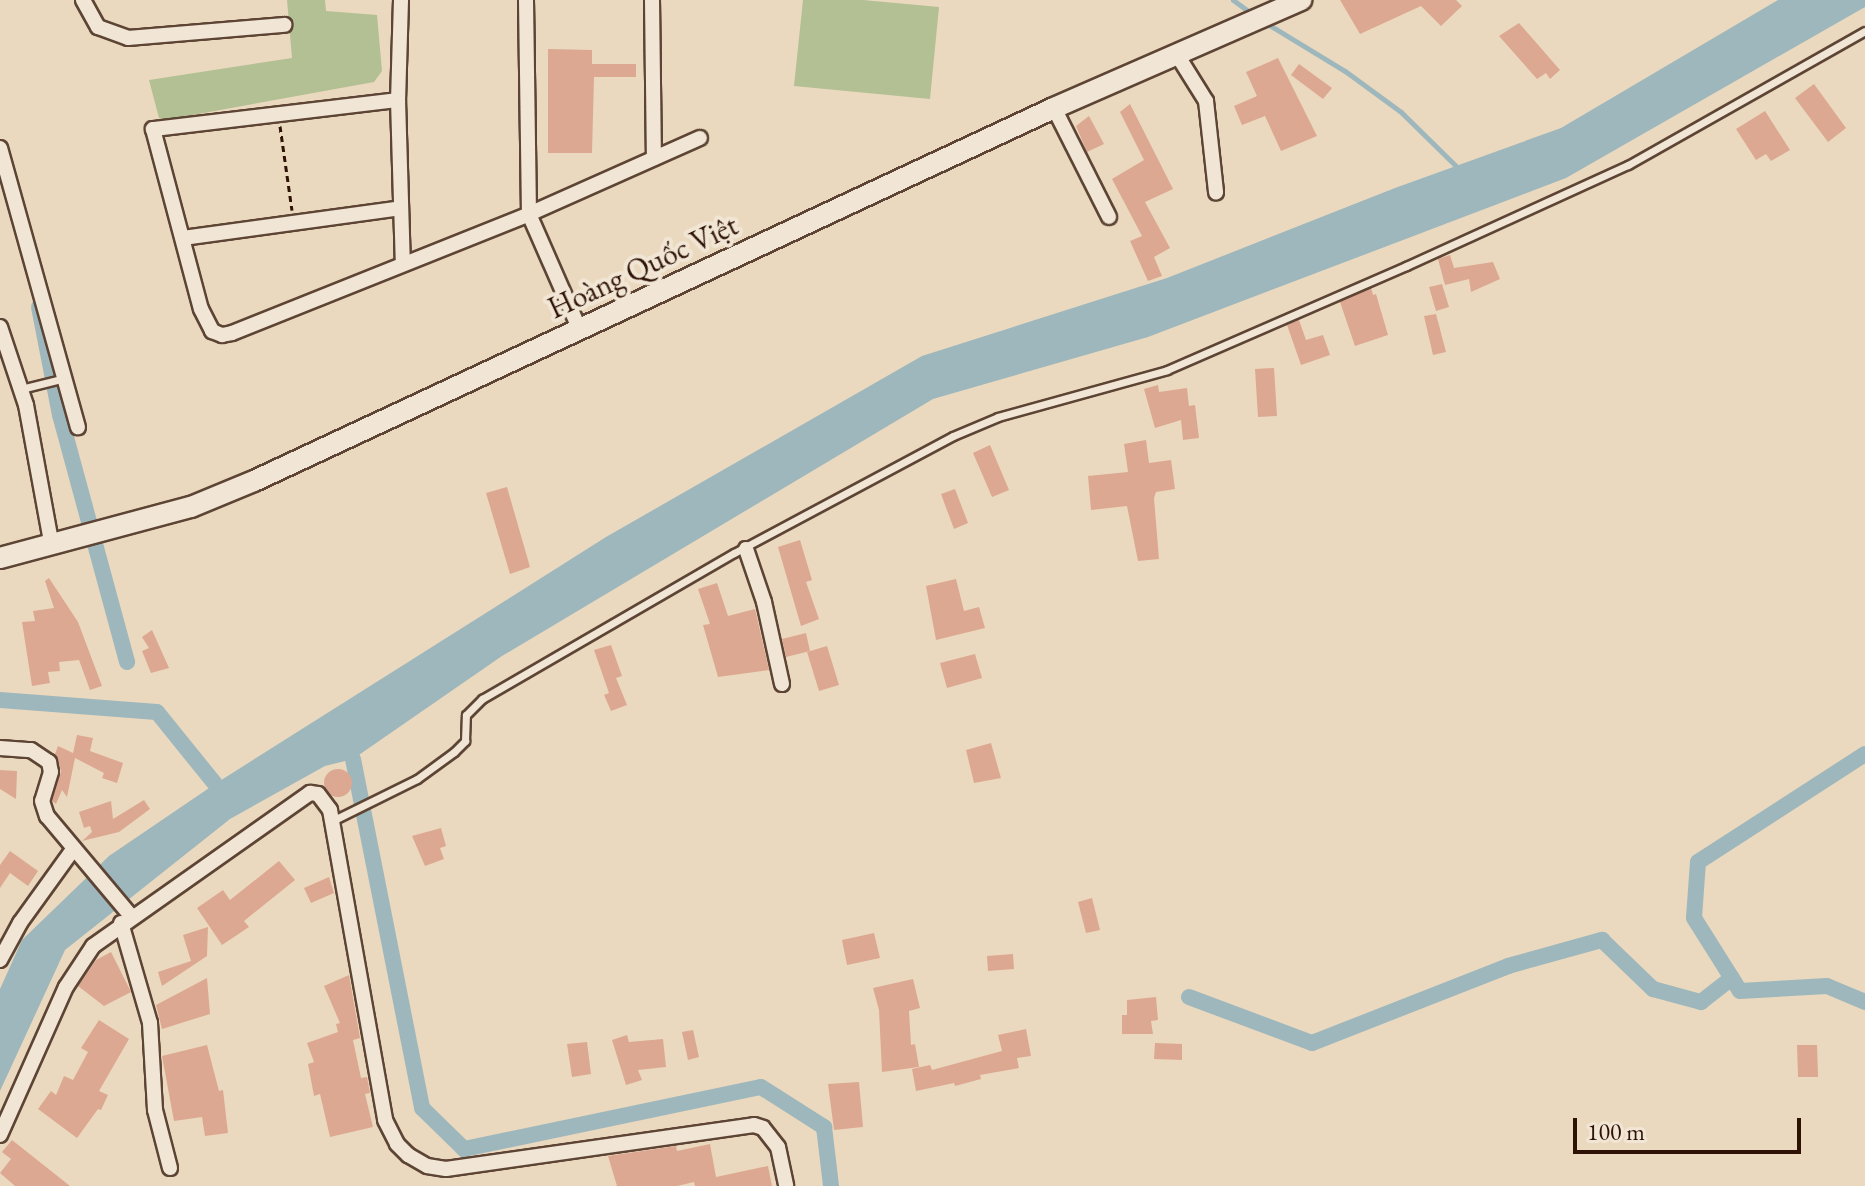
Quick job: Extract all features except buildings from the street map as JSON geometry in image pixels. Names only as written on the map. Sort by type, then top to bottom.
[{"type":"street","points":[[83,0],[98,27],[128,38],[284,25]]},
{"type":"street","points":[[401,0],[398,100],[403,264]]},
{"type":"street","points":[[526,0],[529,214],[580,330]]},
{"type":"street","points":[[652,0],[654,158]]},
{"type":"street","name":"Hoàng Quốc Việt","points":[[0,558],[191,507],[580,330],[1054,108],[1296,2]]},
{"type":"street","points":[[1176,53],[1206,101],[1216,192]]},
{"type":"street","points":[[398,100],[153,129],[206,324],[222,335],[529,214],[700,138]]},
{"type":"street","points":[[1054,108],[1109,217]]},
{"type":"street","points":[[0,148],[62,379],[78,427]]},
{"type":"street","points":[[183,238],[401,208]]},
{"type":"street","points":[[0,327],[23,389],[57,544]]},
{"type":"street","points":[[746,549],[764,602],[782,684]]},
{"type":"street","points":[[0,748],[31,750],[49,762],[51,772],[43,794],[43,809],[126,915],[150,1023],[155,1110],[170,1168]]},
{"type":"street","points":[[0,1135],[70,979],[93,946],[126,915],[304,795],[318,794],[330,810],[385,1120],[397,1144],[408,1155],[427,1166],[441,1168],[754,1125],[763,1128],[778,1147],[786,1186]]},
{"type":"street","points":[[0,960],[20,923],[78,852]]},
{"type":"street","points":[[441,1168],[444,1186]]},
{"type":"lane","points":[[332,821],[417,779],[454,752],[465,741],[466,715],[482,699],[746,549],[972,426],[1167,370],[1628,165],[1865,31]]},
{"type":"lane","points":[[23,389],[62,379]]},
{"type":"path","points":[[280,125],[292,210]]},
{"type":"green space","points":[[287,0],[325,0],[326,11],[377,15],[382,71],[374,82],[165,120],[159,118],[149,80],[292,58]]},
{"type":"green space","points":[[803,0],[863,0],[939,7],[930,99],[794,86]]},
{"type":"water","points":[[1778,0],[1865,0],[1865,7],[1566,178],[1148,337],[933,399],[502,656],[353,759],[325,766],[230,819],[65,950],[0,1091],[0,989],[22,940],[109,856],[215,784],[606,537],[922,356],[1167,278],[1395,188],[1561,128]]},
{"type":"waterway","points":[[1233,0],[1254,15]]},
{"type":"waterway","points":[[1266,23],[1345,71],[1401,112],[1456,166]]},
{"type":"waterway","points":[[39,307],[60,415],[127,662]]},
{"type":"waterway","points":[[0,700],[157,712],[215,784]]},
{"type":"waterway","points":[[1865,754],[1698,862],[1694,918],[1740,991],[1827,986],[1865,1002]]},
{"type":"waterway","points":[[353,759],[422,1108],[464,1149],[761,1087],[824,1127],[831,1186]]},
{"type":"waterway","points":[[1189,997],[1312,1043],[1508,966],[1602,940],[1653,989],[1701,1002],[1732,978]]}]
